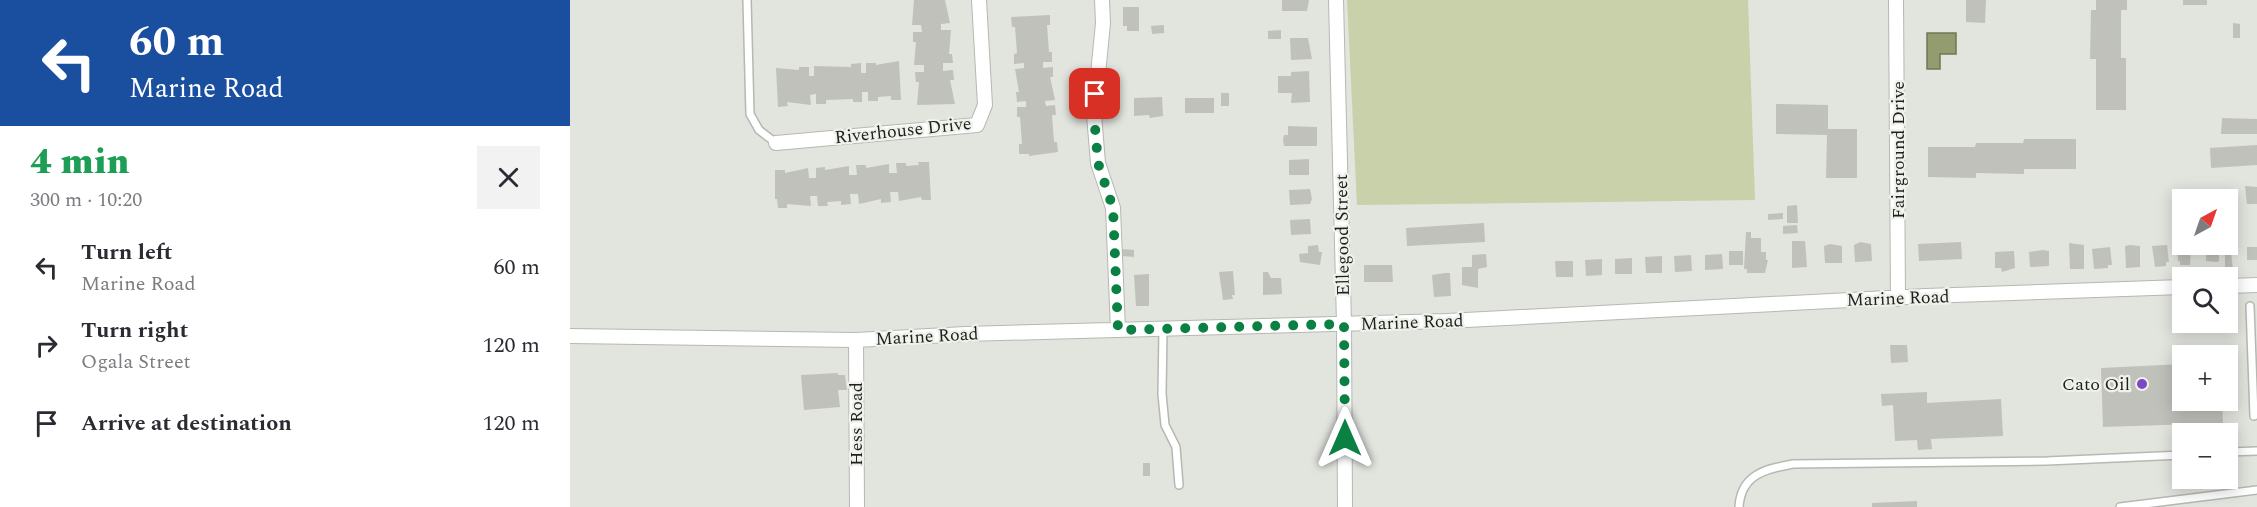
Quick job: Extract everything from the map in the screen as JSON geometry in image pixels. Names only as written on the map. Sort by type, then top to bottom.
[{"type":"street","name":"Riverhouse Drive","points":[[776,143],[977,125],[985,105],[979,0]]},
{"type":"street","points":[[1102,0],[1094,115],[1098,163],[1113,208],[1118,330]]},
{"type":"street","name":"Ellegood Street","points":[[1336,0],[1344,324],[1345,507]]},
{"type":"street","name":"Fairground Drive","points":[[1896,0],[1898,300]]},
{"type":"street","points":[[2238,286],[2257,285]]},
{"type":"street","name":"Marine Road","points":[[570,336],[856,340],[965,334],[1344,324],[2172,287]]},
{"type":"street","name":"Hess Road","points":[[856,340],[857,507]]},
{"type":"lane","points":[[747,0],[750,114],[759,130],[776,143]]},
{"type":"lane","points":[[2250,306],[2255,388],[2254,416]]},
{"type":"lane","points":[[1162,329],[1165,425],[1176,447],[1179,485]]},
{"type":"lane","points":[[2238,452],[2257,451]]},
{"type":"lane","points":[[1739,507],[1740,497],[1749,480],[1763,470],[1793,464],[2047,461],[2172,455]]},
{"type":"lane","points":[[2120,507],[2257,490]]},
{"type":"shaded area","points":[[1347,0],[1748,0],[1755,200],[1357,205]]},
{"type":"shaded area","points":[[1927,33],[1956,33],[1956,54],[1940,54],[1940,69],[1927,69]]},
{"type":"building","points":[[914,0],[945,0],[950,23],[941,24],[941,30],[951,30],[949,54],[952,54],[953,63],[943,63],[943,71],[953,70],[954,80],[950,80],[955,104],[917,105],[919,82],[916,82],[915,72],[924,72],[924,65],[914,65],[916,42],[913,42],[913,32],[922,32],[921,25],[912,25]]},
{"type":"building","points":[[1282,0],[1309,0],[1307,11],[1282,11]]},
{"type":"building","points":[[1966,0],[1986,0],[1985,23],[1966,22]]},
{"type":"building","points":[[2096,0],[2127,0],[2127,10],[2121,10],[2121,58],[2126,58],[2126,110],[2096,110],[2096,59],[2090,59],[2091,10],[2096,10]]},
{"type":"building","points":[[2183,0],[2207,0],[2207,5],[2183,5]]},
{"type":"building","points":[[1123,7],[1139,7],[1139,31],[1127,31],[1127,26],[1123,26]]},
{"type":"building","points":[[1050,15],[1050,25],[1047,25],[1052,62],[1043,62],[1043,68],[1053,67],[1053,77],[1050,77],[1055,100],[1045,101],[1046,106],[1055,105],[1056,115],[1052,115],[1054,142],[1057,142],[1058,152],[1029,156],[1029,154],[1019,154],[1019,144],[1022,144],[1017,107],[1026,107],[1026,101],[1017,102],[1016,92],[1019,92],[1015,69],[1024,68],[1024,63],[1014,64],[1014,54],[1017,53],[1015,27],[1012,27],[1011,17]]},
{"type":"building","points":[[2233,23],[2240,24],[2240,38],[2233,38]]},
{"type":"building","points":[[1164,25],[1164,33],[1152,34],[1151,26]]},
{"type":"building","points":[[1281,30],[1281,39],[1268,39],[1268,31]]},
{"type":"building","points":[[1290,38],[1308,38],[1312,59],[1291,60]]},
{"type":"building","points":[[899,61],[901,100],[891,100],[891,96],[878,97],[878,101],[868,101],[868,92],[862,92],[862,102],[853,102],[853,99],[826,100],[826,104],[816,104],[816,94],[810,95],[811,105],[787,102],[788,106],[778,107],[776,68],[799,70],[799,67],[809,67],[809,76],[814,76],[814,66],[851,67],[851,64],[861,63],[861,73],[866,73],[866,63],[876,63],[876,65]]},
{"type":"building","points":[[1309,71],[1310,102],[1291,103],[1292,93],[1278,93],[1278,76],[1291,76],[1291,72]]},
{"type":"building","points":[[1221,93],[1229,93],[1229,106],[1221,106]]},
{"type":"building","points":[[1162,97],[1163,116],[1150,118],[1149,115],[1134,116],[1134,98]]},
{"type":"building","points":[[1185,98],[1214,98],[1214,113],[1185,113]]},
{"type":"building","points":[[1776,104],[1828,105],[1828,129],[1857,129],[1857,178],[1826,178],[1827,135],[1776,134]]},
{"type":"building","points":[[2222,118],[2257,119],[2257,134],[2221,134]]},
{"type":"building","points":[[1288,126],[1317,127],[1317,146],[1284,146],[1284,135],[1288,135]]},
{"type":"building","points":[[2024,139],[2076,139],[2076,169],[2024,169],[2024,174],[1976,173],[1976,178],[1928,177],[1928,147],[1975,147],[1976,143],[2023,143]]},
{"type":"building","points":[[2257,145],[2257,165],[2211,168],[2210,148]]},
{"type":"building","points":[[1309,159],[1309,175],[1289,175],[1289,160]]},
{"type":"building","points":[[918,162],[929,162],[931,200],[922,200],[921,197],[899,201],[898,192],[890,192],[891,202],[881,203],[881,199],[859,204],[858,194],[850,194],[851,204],[841,205],[841,201],[827,202],[828,206],[818,206],[817,196],[810,196],[811,206],[787,204],[787,208],[778,208],[777,199],[775,199],[775,170],[785,170],[785,173],[808,168],[809,178],[816,178],[816,168],[825,167],[825,170],[849,166],[849,175],[857,175],[856,165],[866,165],[866,168],[889,164],[889,173],[897,173],[896,163],[906,163],[906,166],[919,165]]},
{"type":"building","points":[[2245,186],[2257,187],[2257,204],[2247,204]]},
{"type":"building","points":[[1310,189],[1312,199],[1310,204],[1290,205],[1289,190]]},
{"type":"building","points":[[1797,205],[1798,223],[1787,223],[1787,206]]},
{"type":"building","points":[[1783,213],[1783,219],[1768,220],[1768,214]]},
{"type":"building","points":[[1310,219],[1311,234],[1291,235],[1290,220]]},
{"type":"building","points":[[1484,223],[1485,242],[1407,246],[1406,228]]},
{"type":"building","points":[[1797,225],[1798,233],[1783,234],[1783,226]]},
{"type":"building","points":[[1746,232],[1751,232],[1751,238],[1761,238],[1761,252],[1766,252],[1766,260],[1768,260],[1765,273],[1747,273],[1747,269],[1744,269]]},
{"type":"building","points":[[1792,241],[1805,241],[1807,267],[1792,268]]},
{"type":"building","points":[[1860,242],[1871,244],[1872,261],[1855,262],[1854,245]]},
{"type":"building","points":[[1961,242],[1962,259],[1919,261],[1918,244]]},
{"type":"building","points":[[2069,243],[2084,245],[2084,269],[2070,269]]},
{"type":"building","points":[[1830,244],[1842,246],[1842,263],[1825,263],[1824,246]]},
{"type":"building","points":[[1318,245],[1319,252],[1322,252],[1320,265],[1300,262],[1299,254],[1308,253],[1308,246]]},
{"type":"building","points":[[2167,245],[2169,262],[2166,262],[2166,266],[2155,267],[2152,246]]},
{"type":"building","points":[[2125,246],[2140,246],[2140,267],[2126,268]]},
{"type":"building","points":[[2110,247],[2112,265],[2108,265],[2108,268],[2094,269],[2092,249]]},
{"type":"building","points":[[2247,247],[2257,247],[2257,260],[2247,260]]},
{"type":"building","points":[[1122,249],[1134,250],[1134,257],[1122,256]]},
{"type":"building","points":[[1729,251],[1743,251],[1743,265],[1729,265]]},
{"type":"building","points":[[2014,251],[2015,268],[2002,272],[2001,268],[1995,268],[1995,252]]},
{"type":"building","points":[[2049,251],[2049,266],[2030,267],[2029,252]]},
{"type":"building","points":[[1486,254],[1487,267],[1478,269],[1478,288],[1462,285],[1462,267],[1472,267],[1472,255]]},
{"type":"building","points":[[1722,254],[1723,269],[1705,270],[1705,255]]},
{"type":"building","points":[[1691,255],[1692,271],[1675,272],[1674,256]]},
{"type":"building","points":[[2178,255],[2190,255],[2190,265],[2180,265]]},
{"type":"building","points":[[2206,255],[2219,255],[2217,262],[2206,261]]},
{"type":"building","points":[[2225,255],[2231,255],[2233,267],[2225,267]]},
{"type":"building","points":[[1662,256],[1662,273],[1646,273],[1645,257]]},
{"type":"building","points":[[1632,258],[1632,274],[1615,274],[1615,259]]},
{"type":"building","points":[[1602,259],[1602,275],[1586,276],[1585,260]]},
{"type":"building","points":[[1555,261],[1573,261],[1573,277],[1556,277]]},
{"type":"building","points":[[1364,265],[1392,265],[1393,282],[1364,282]]},
{"type":"building","points":[[1233,271],[1235,295],[1232,295],[1233,299],[1223,300],[1219,272]]},
{"type":"building","points":[[1263,272],[1268,272],[1271,278],[1281,278],[1282,294],[1263,295]]},
{"type":"building","points":[[1450,273],[1451,296],[1434,297],[1432,275]]},
{"type":"building","points":[[1149,274],[1149,306],[1136,306],[1134,275]]},
{"type":"building","points":[[1890,345],[1907,345],[1908,362],[1891,363]]},
{"type":"building","name":"Cato Oil","points":[[2172,364],[2172,411],[2222,411],[2223,423],[2103,427],[2101,368]]},
{"type":"building","points":[[838,373],[838,375],[845,375],[847,390],[838,390],[840,407],[804,410],[801,375]]},
{"type":"building","points":[[1927,392],[1927,403],[2001,399],[2003,436],[1931,439],[1932,449],[1918,450],[1917,440],[1895,441],[1893,405],[1882,406],[1881,394]]},
{"type":"building","points":[[1143,463],[1150,463],[1150,476],[1143,476]]},
{"type":"building","points":[[1917,501],[1917,507],[1872,507],[1872,503]]},
{"type":"place","name":"Cato Oil","points":[[2142,384]]},
{"type":"route","points":[[1095,94],[1094,115],[1098,163],[1113,208],[1118,330],[1344,324],[1345,438]]}]
